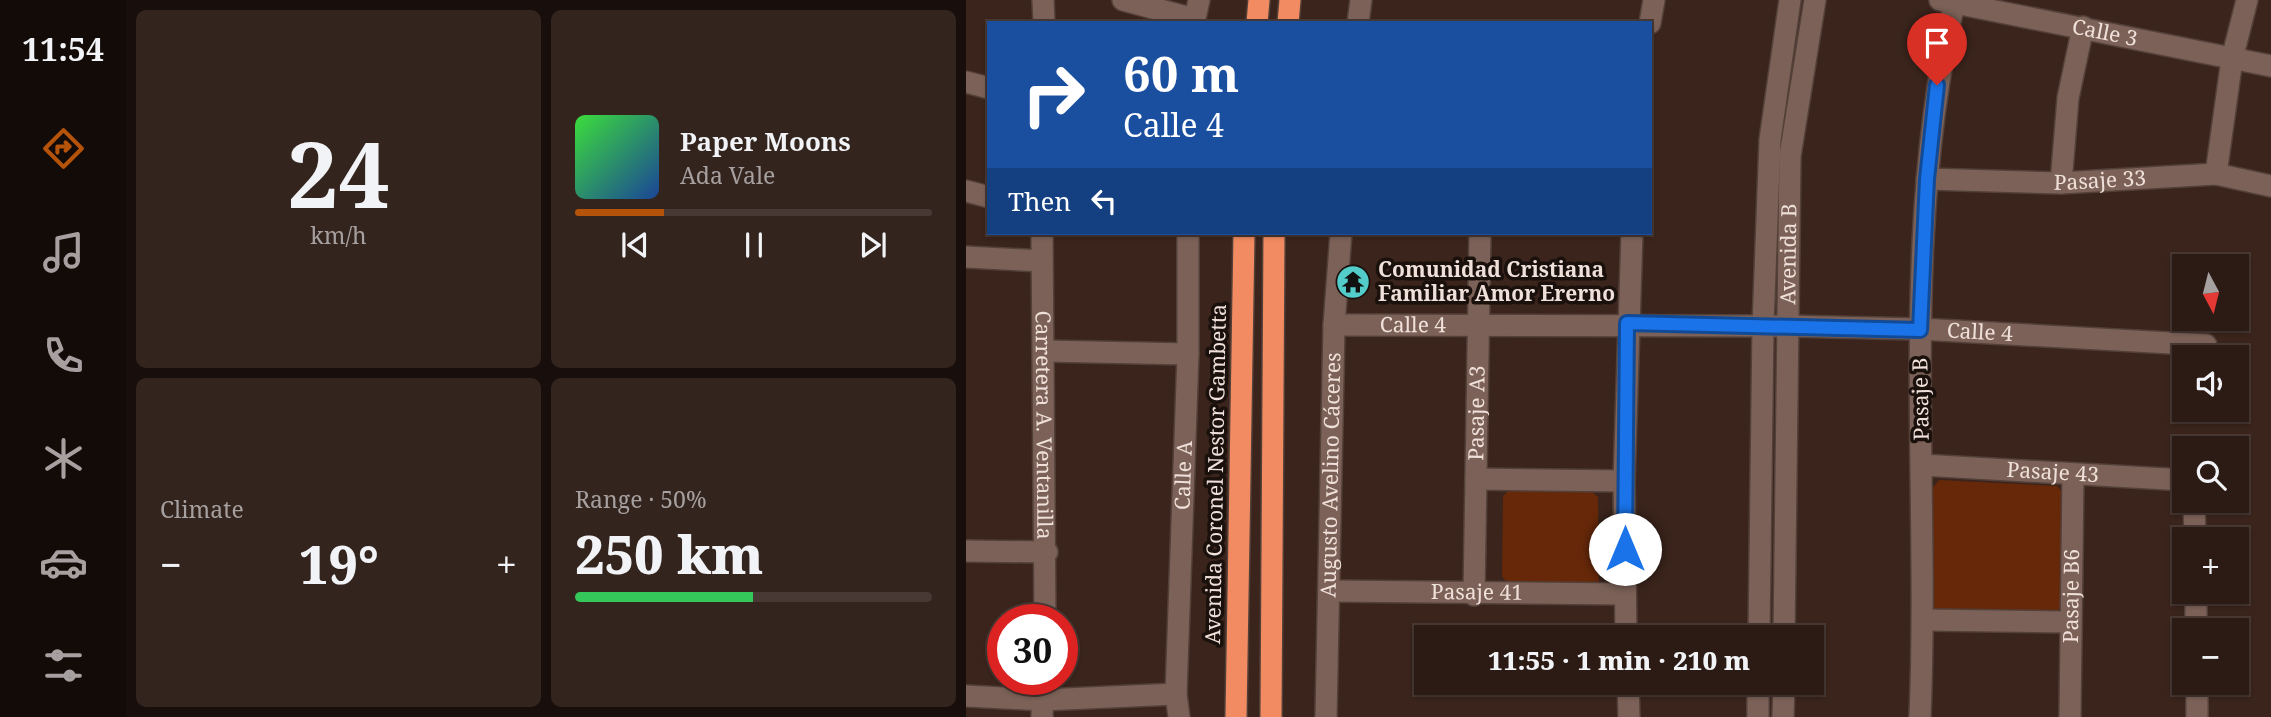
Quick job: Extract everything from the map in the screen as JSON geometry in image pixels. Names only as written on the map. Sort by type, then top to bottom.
[{"type":"highway","points":[[1257,21],[1259,0]]},
{"type":"highway","points":[[1288,21],[1290,0]]},
{"type":"highway","name":"Avenida Coronel Nestor Gambetta","points":[[1236,717],[1244,235]]},
{"type":"highway","points":[[1271,717],[1274,235]]},
{"type":"street","points":[[1043,0],[1044,21]]},
{"type":"street","points":[[1123,0],[1196,14]]},
{"type":"street","points":[[1358,21],[1361,0]]},
{"type":"street","points":[[1650,21],[1654,0]]},
{"type":"street","name":"Avenida B","points":[[1759,625],[1763,326],[1770,140],[1790,0]]},
{"type":"street","name":"Avenida B","points":[[1784,625],[1790,156],[1815,0]]},
{"type":"street","points":[[2216,174],[2232,59],[2246,0]]},
{"type":"street","name":"Calle 3","points":[[1950,1],[2271,66]]},
{"type":"street","name":"Pasaje B","points":[[1920,717],[1924,620],[1920,330],[1927,179],[1937,85],[1950,1]]},
{"type":"street","points":[[2062,183],[2068,98],[2083,27]]},
{"type":"street","points":[[966,82],[987,87]]},
{"type":"street","name":"Pasaje 33","points":[[1927,179],[2062,183],[2216,174],[2271,186]]},
{"type":"street","points":[[966,191],[987,196]]},
{"type":"street","name":"Carretera A. Ventanilla","points":[[1042,235],[1045,604]]},
{"type":"street","name":"Calle A","points":[[1178,717],[1176,694],[1188,354],[1188,235]]},
{"type":"street","name":"Augusto Avelino Cáceres","points":[[1326,717],[1334,325],[1341,235]]},
{"type":"street","name":"Pasaje A3","points":[[1474,595],[1480,235]]},
{"type":"street","points":[[1626,625],[1624,481],[1632,235]]},
{"type":"street","points":[[966,257],[1042,261]]},
{"type":"street","name":"Calle 4","points":[[1334,325],[1627,323],[1788,326],[2206,345]]},
{"type":"street","points":[[1044,352],[1188,354]]},
{"type":"street","name":"Pasaje 43","points":[[1922,465],[2172,479]]},
{"type":"street","name":"Pasaje B6","points":[[2070,717],[2069,622],[2073,475]]},
{"type":"street","points":[[1476,479],[1624,481]]},
{"type":"street","points":[[966,551],[1046,552]]},
{"type":"street","name":"Pasaje 41","points":[[1329,592],[1625,594]]},
{"type":"street","points":[[1924,620],[2069,622]]},
{"type":"street","points":[[966,696],[1043,699],[1176,694]]},
{"type":"street","points":[[1628,695],[1629,717]]},
{"type":"street","points":[[1758,695],[1758,717]]},
{"type":"street","points":[[1783,717],[1784,695]]},
{"type":"street","points":[[2197,695],[2197,717]]},
{"type":"shaded area","points":[[1939,480],[2057,486],[2063,493],[2064,603],[2054,615],[1938,614],[1930,608],[1932,489]]},
{"type":"shaded area","points":[[1509,490],[1590,490],[1598,497],[1599,586],[1509,586],[1502,576],[1503,496]]},
{"type":"place","name":"Comunidad Cristiana Familiar Amor Ererno","points":[[1353,282]]},
{"type":"route","points":[[1625,549],[1627,323],[1920,330],[1927,179],[1937,85]]}]
